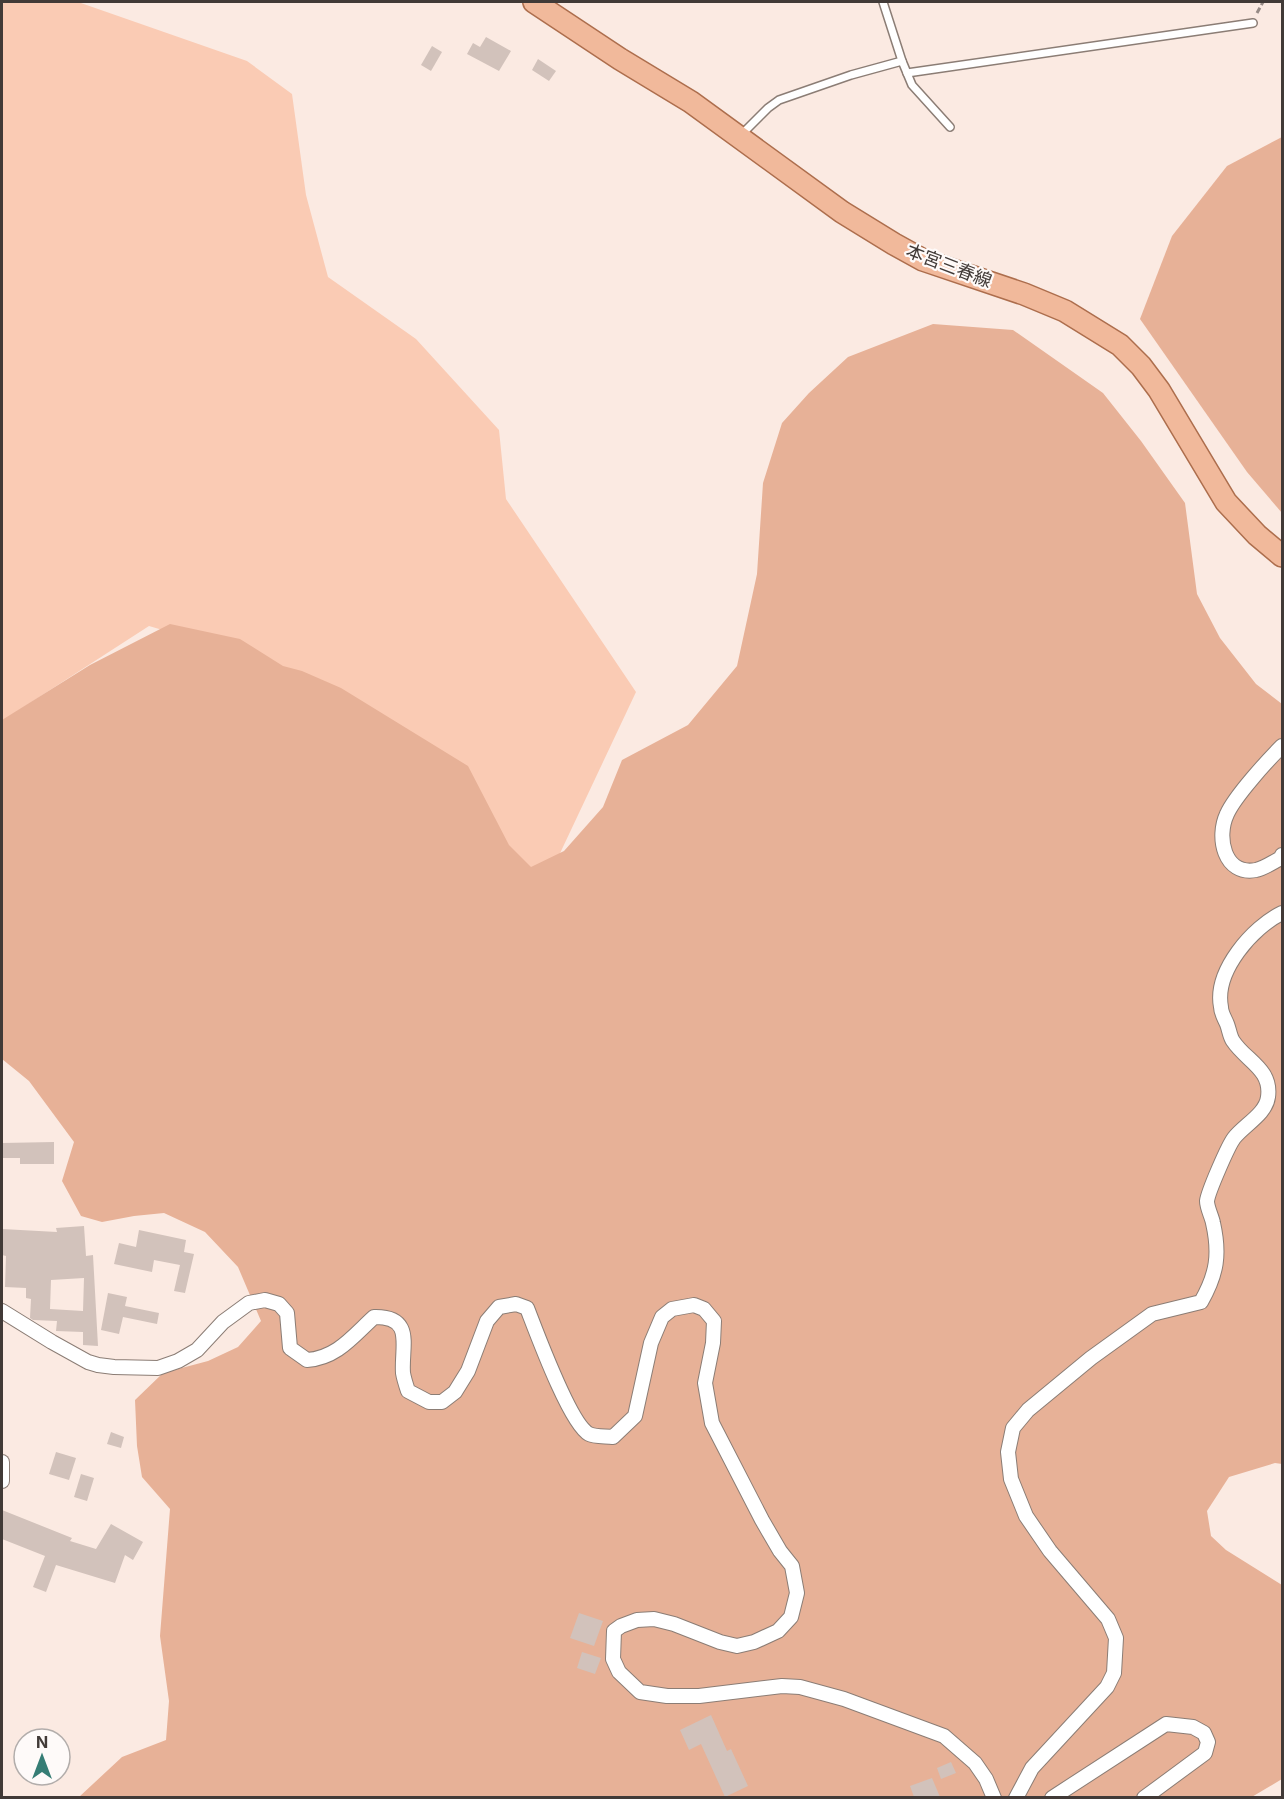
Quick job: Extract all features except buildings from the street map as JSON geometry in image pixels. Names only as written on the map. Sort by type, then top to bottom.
[{"type":"main road","name":"本宮三春線","points":[[534,2],[620,59],[691,102],[842,212],[922,260],[1024,294],[1065,311],[1120,345],[1160,390],[1226,501],[1257,535],[1282,556]]},
{"type":"street","points":[[1282,746],[1247,785],[1226,815],[1222,840],[1225,856],[1234,866],[1244,870],[1263,867],[1281,858],[1282,855]]},
{"type":"street","points":[[1016,1797],[1032,1768],[1107,1688],[1114,1673],[1116,1638],[1108,1619],[1050,1551],[1026,1516],[1011,1479],[1008,1452],[1013,1428],[1028,1410],[1091,1358],[1152,1314],[1201,1302],[1210,1286],[1217,1265],[1215,1233],[1207,1201],[1232,1139],[1264,1109],[1268,1098],[1268,1084],[1260,1067],[1233,1041],[1220,1007],[1221,985],[1238,950],[1256,932],[1282,913]]},
{"type":"street","points":[[2,1311],[87,1362],[106,1366],[158,1368],[178,1361],[197,1350],[223,1322],[249,1302],[265,1300],[279,1304],[286,1313],[290,1348],[307,1360],[320,1359],[332,1354],[342,1348],[374,1317],[382,1317],[394,1320],[403,1330],[406,1347],[403,1354],[403,1375],[408,1391],[429,1402],[442,1402],[455,1392],[468,1371],[487,1320],[499,1307],[516,1304],[527,1308],[549,1362],[580,1426],[591,1435],[613,1437],[635,1416],[651,1343],[662,1317],[672,1308],[694,1305],[704,1309],[714,1321],[713,1342],[705,1383],[712,1423],[762,1520],[780,1551],[792,1566],[797,1593],[791,1617],[778,1631],[754,1642],[737,1646],[654,1619],[637,1620],[621,1626],[614,1631],[612,1648],[613,1659],[619,1672],[640,1692],[667,1696],[699,1696],[782,1686],[844,1699],[944,1736],[975,1762],[994,1797]]},
{"type":"street","points":[[2,1462],[2,1481]]},
{"type":"street","points":[[1052,1797],[1166,1724],[1192,1727],[1204,1732],[1208,1742],[1204,1753],[1144,1797]]},
{"type":"lane","points":[[883,2],[912,85],[950,127]]},
{"type":"lane","points":[[907,74],[1252,23]]},
{"type":"lane","points":[[739,138],[779,100],[851,75],[902,61]]},
{"type":"shaded area","points":[[2,2],[78,2],[247,61],[292,94],[306,195],[328,277],[416,339],[499,430],[506,499],[636,692],[546,883],[258,658],[149,626],[2,721]]},
{"type":"shaded area","points":[[1282,137],[1282,513],[1247,472],[1140,319],[1172,236],[1227,166]]},
{"type":"shaded area","points":[[933,324],[1013,330],[1103,393],[1185,503],[1197,594],[1220,638],[1256,684],[1282,704],[1282,1464],[1275,1463],[1229,1477],[1207,1511],[1211,1536],[1226,1550],[1282,1585],[1282,1779],[1250,1798],[79,1797],[122,1757],[166,1740],[169,1701],[160,1636],[170,1509],[142,1477],[137,1446],[135,1400],[163,1373],[208,1361],[238,1347],[261,1321],[238,1267],[205,1232],[164,1213],[102,1222],[81,1216],[62,1181],[74,1142],[29,1081],[2,1059],[2,720],[90,665],[170,624],[240,639],[283,666],[302,671],[341,688],[468,766],[509,845],[531,867],[564,851],[603,807],[622,760],[688,725],[737,666],[757,574],[763,483],[782,423],[809,393],[848,357]]}]
